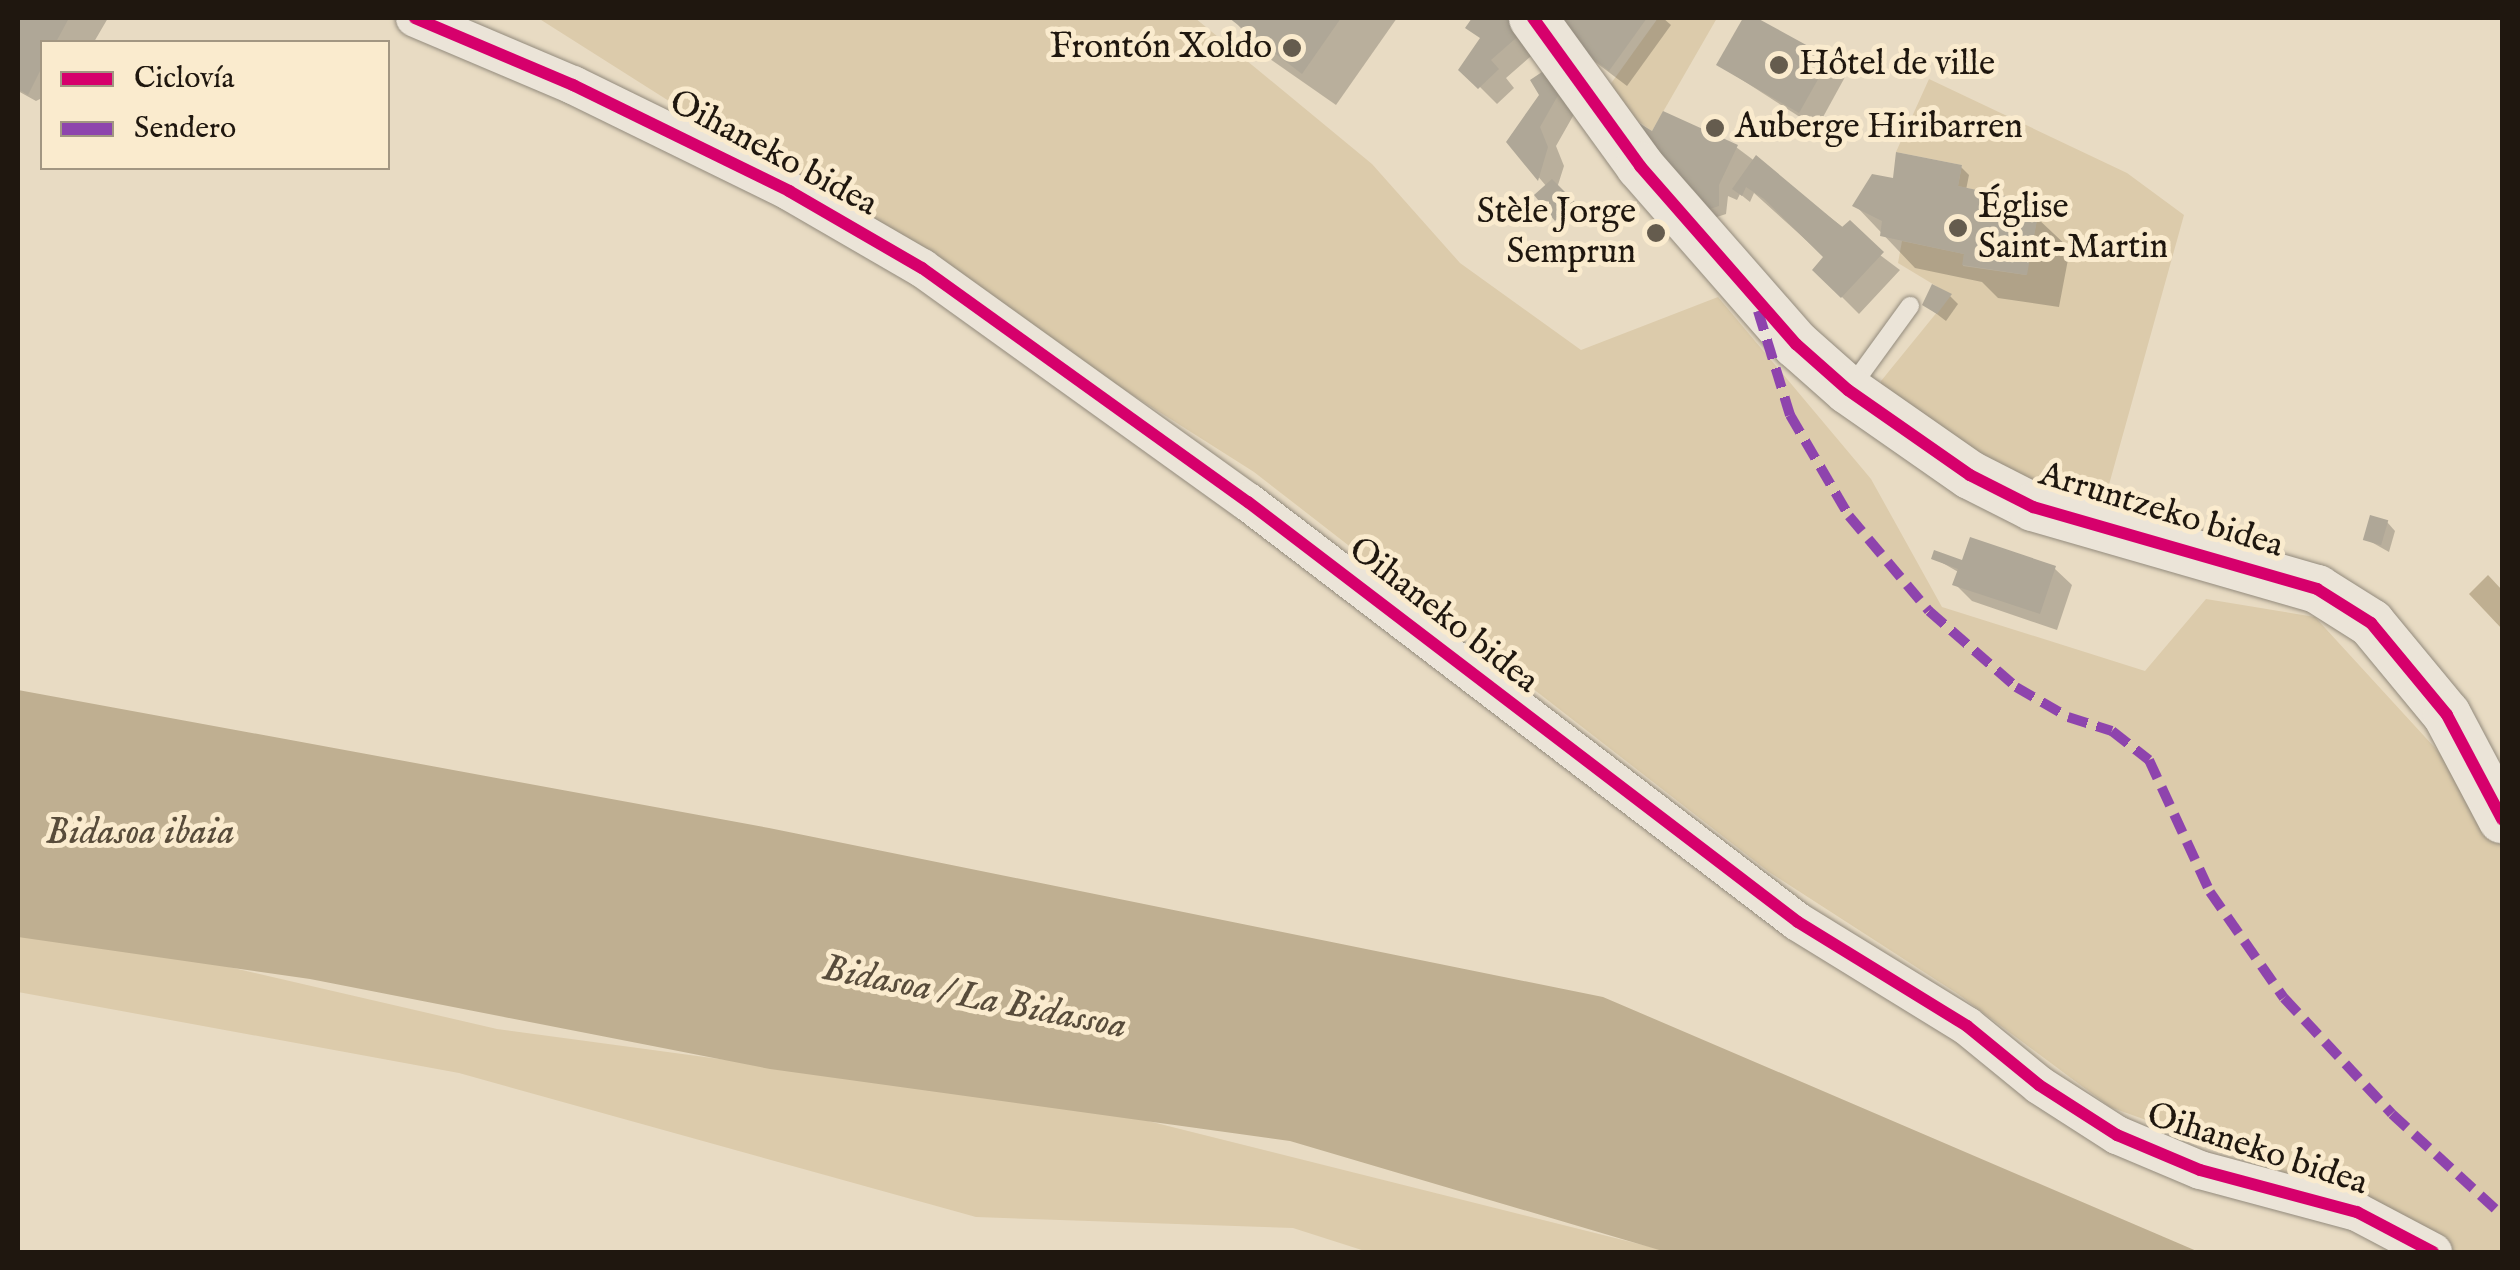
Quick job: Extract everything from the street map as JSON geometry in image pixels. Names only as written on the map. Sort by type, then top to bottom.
[{"type":"street","name":"Oihaneko bidea","points":[[414,18],[573,85],[789,192],[922,268],[1248,502],[1782,910],[1967,1026],[2039,1085],[2117,1134],[2200,1170],[2357,1212],[2433,1252]]},
{"type":"street","name":"Arruntzeko bidea","points":[[1534,18],[1597,114],[1652,180],[1796,344],[1848,390],[1970,475],[2033,507],[2316,589],[2372,623],[2447,715],[2502,818]]},
{"type":"lane","points":[[1848,390],[1910,306]]},
{"type":"shaded area","points":[[538,18],[1195,18],[1372,164],[1460,263],[1581,350],[1718,297],[1871,479],[1942,607],[2145,671],[2206,599],[2315,617],[2502,821],[2502,1252],[2457,1252],[2254,1159],[2110,1107],[1958,994],[1769,872],[1254,472]]},
{"type":"shaded area","points":[[1658,18],[1717,18],[1652,131],[1602,96]]},
{"type":"shaded area","points":[[1929,79],[2127,173],[2184,215],[2100,517],[2010,481],[1879,392],[1881,381],[1951,295],[1898,263],[1902,241],[1964,254],[1963,266],[2026,275],[2038,215],[2018,210],[2019,199],[1958,186],[1962,165],[1896,152]]},
{"type":"shaded area","points":[[18,918],[497,1029],[1112,1112],[1671,1252],[1368,1252],[1293,1228],[976,1217],[459,1073],[18,992]]},
{"type":"water","points":[[2488,575],[2502,590],[2502,629],[2469,594]]},
{"type":"water","name":"Bidasoa ibaia","points":[[18,690],[769,828],[1603,997],[2199,1252],[1666,1252],[1290,1141],[770,1069],[310,979],[18,937]]},
{"type":"building","points":[[18,18],[69,18],[57,40],[40,40],[40,71],[28,95],[18,89]]},
{"type":"building","name":"Frontón Xoldo","points":[[1229,18],[1341,18],[1302,74]]},
{"type":"building","points":[[1472,18],[1516,18],[1524,31],[1491,60],[1499,69],[1478,89],[1458,70],[1480,38],[1465,28]]},
{"type":"building","points":[[1544,18],[1647,18],[1609,71]]},
{"type":"building","name":"Hôtel de ville","points":[[1743,18],[1757,18],[1830,58],[1799,113],[1716,65]]},
{"type":"building","points":[[1548,68],[1561,90],[1540,127],[1548,147],[1538,181],[1506,142],[1539,95],[1530,80]]},
{"type":"building","points":[[1663,111],[1738,145],[1719,185],[1719,206],[1704,211],[1628,116],[1652,131]]},
{"type":"building","name":"Église Saint-Martin","points":[[1896,152],[1962,165],[1958,186],[2020,199],[2018,210],[2038,214],[2027,275],[1962,265],[1964,254],[1880,236],[1882,221],[1852,206],[1872,174],[1893,178]]},
{"type":"building","points":[[1756,155],[1842,227],[1850,220],[1884,252],[1841,298],[1812,270],[1823,257],[1764,199],[1746,187],[1742,196],[1732,189]]},
{"type":"building","points":[[1552,179],[1575,202],[1555,221],[1534,195]]},
{"type":"building","points":[[1932,284],[1952,294],[1937,314],[1922,305]]},
{"type":"building","points":[[2370,515],[2388,520],[2381,545],[2363,540]]},
{"type":"building","points":[[1970,537],[2056,566],[2040,614],[1952,585],[1958,569],[1931,559],[1934,550],[1962,560]]},
{"type":"marked path","points":[[1758,311],[1790,415],[1849,516],[1929,611],[2016,687],[2068,717],[2112,731],[2149,760],[2210,892],[2284,998],[2392,1114],[2502,1215]]},
{"type":"cycle path","points":[[415,18],[573,85],[789,191],[922,268],[1248,502],[1798,922],[1967,1026],[2039,1085],[2117,1135],[2200,1170],[2357,1212],[2433,1252]]},
{"type":"cycle path","points":[[1533,18],[1640,166],[1796,344],[1848,390],[1970,475],[2033,507],[2317,589],[2371,623],[2447,715],[2502,819]]},
{"type":"place","name":"Frontón Xoldo","points":[[1292,48]]},
{"type":"place","name":"Hôtel de ville","points":[[1779,65]]},
{"type":"place","name":"Auberge Hiribarren","points":[[1715,128]]},
{"type":"place","name":"Église Saint-Martin","points":[[1958,228]]},
{"type":"place","name":"Stèle Jorge Semprun","points":[[1656,233]]},
{"type":"water label","name":"Bidasoa / La Bidassoa","points":[[974,999]]}]
